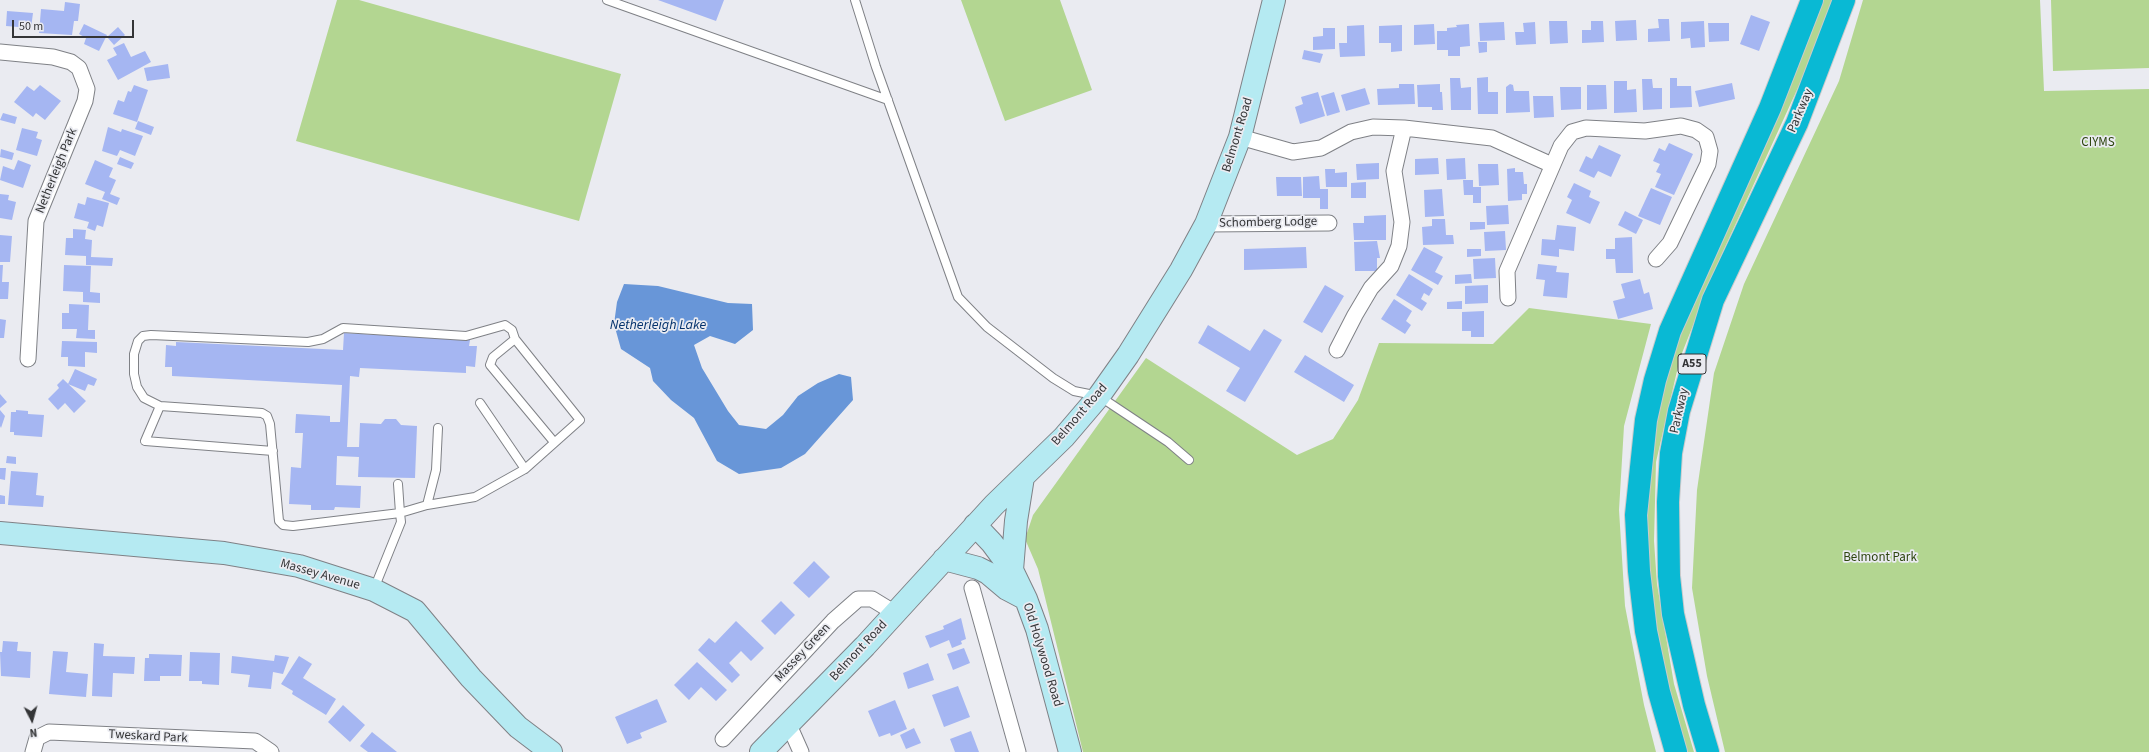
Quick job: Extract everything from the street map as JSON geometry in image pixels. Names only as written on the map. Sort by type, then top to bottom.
[{"type":"highway","name":"A55","points":[[1676,752],[1659,692],[1646,632],[1639,571],[1636,515],[1646,420],[1655,380],[1670,332],[1770,108],[1812,0]]},
{"type":"highway","name":"Parkway","points":[[1708,752],[1694,705],[1672,606],[1669,576],[1668,502],[1671,452],[1679,411],[1713,300],[1797,123],[1844,0]]},
{"type":"street","name":"Belmont Road","points":[[761,752],[789,725],[895,613],[975,525],[1064,436],[1099,396],[1128,355],[1181,270],[1206,224],[1240,137],[1274,0]]},
{"type":"street","name":"Netherleigh Park","points":[[0,52],[53,57],[71,62],[79,68],[87,89],[85,101],[36,221],[28,359]]},
{"type":"street","points":[[1508,298],[1507,271],[1552,165],[1561,146],[1572,132],[1586,128],[1645,131],[1681,126],[1696,130],[1706,137],[1710,152],[1708,164],[1670,243],[1656,259]]},
{"type":"street","points":[[1240,137],[1293,152],[1321,148],[1351,132],[1373,127],[1404,128],[1492,138],[1552,165]]},
{"type":"street","points":[[1337,350],[1371,288],[1390,266],[1399,246],[1402,222],[1394,170],[1404,128]]},
{"type":"street","name":"Schomberg Lodge","points":[[1206,224],[1329,223]]},
{"type":"street","points":[[1012,570],[1016,521],[1023,477]]},
{"type":"street","name":"Old Holywood Road","points":[[975,525],[992,543],[1012,570],[1026,599],[1037,629],[1070,752]]},
{"type":"street","name":"Massey Avenue","points":[[0,533],[224,554],[299,566],[374,590],[415,611],[471,678],[518,727],[551,752]]},
{"type":"street","points":[[944,559],[978,568],[988,573],[1007,589],[1026,599]]},
{"type":"street","points":[[972,588],[1018,752]]},
{"type":"street","name":"Massey Green","points":[[723,739],[833,621],[858,599],[872,599],[895,613]]},
{"type":"street","points":[[789,725],[801,752]]},
{"type":"street","name":"Tweskard Park","points":[[33,752],[37,738],[49,732],[255,741],[271,752]]},
{"type":"lane","points":[[607,0],[888,100]]},
{"type":"lane","points":[[855,0],[888,100],[958,298],[987,327],[1053,378],[1074,391],[1099,396],[1168,442],[1189,460]]},
{"type":"lane","points":[[505,325],[512,330],[515,339],[580,420],[525,469],[475,497],[427,505],[400,512],[293,526],[283,525],[279,521],[270,424],[267,416],[262,413],[160,406],[144,398],[137,387],[134,374],[134,354],[138,341],[143,336],[308,342],[323,339],[343,328],[466,336],[505,325]]},
{"type":"lane","points":[[515,339],[493,357],[490,365],[554,442]]},
{"type":"lane","points":[[480,403],[525,469]]},
{"type":"lane","points":[[160,406],[145,441],[273,451]]},
{"type":"lane","points":[[427,505],[436,470],[438,428]]},
{"type":"lane","points":[[374,590],[401,522],[398,484]]},
{"type":"green space","points":[[337,0],[359,0],[621,74],[579,221],[296,141]]},
{"type":"green space","points":[[961,0],[1060,0],[1092,90],[1005,121]]},
{"type":"green space","points":[[1820,0],[1832,0],[1812,57],[1720,258],[1680,358],[1656,462],[1654,541],[1657,584],[1674,684],[1694,752],[1685,752],[1655,644],[1644,534],[1651,427],[1670,353]]},
{"type":"green space","name":"Belmont Park","points":[[1863,0],[2040,0],[2044,91],[2149,89],[2149,752],[1725,752],[1707,676],[1692,588],[1697,490],[1714,373],[1744,284],[1839,81]]},
{"type":"green space","points":[[2051,0],[2149,0],[2149,68],[2053,71]]},
{"type":"green space","points":[[1529,308],[1651,324],[1624,426],[1619,510],[1625,606],[1644,705],[1656,752],[1083,752],[1038,569],[1025,539],[1033,515],[1146,358],[1297,455],[1333,439],[1358,400],[1379,343],[1493,344]]},
{"type":"water","name":"Netherleigh Lake","points":[[624,284],[658,286],[728,303],[752,304],[753,330],[735,344],[710,336],[694,345],[702,368],[728,411],[739,425],[766,429],[783,415],[798,396],[818,383],[839,374],[851,377],[853,400],[805,454],[781,468],[739,474],[717,461],[694,418],[671,400],[653,381],[650,368],[621,349],[614,324],[617,302]]},
{"type":"building","points":[[658,0],[724,0],[716,21]]},
{"type":"building","points":[[65,2],[80,4],[78,21],[74,21],[72,35],[39,33],[41,9],[64,11]]},
{"type":"building","points":[[7,11],[33,13],[31,28],[6,26]]},
{"type":"building","points":[[1751,15],[1770,22],[1759,51],[1740,44]]},
{"type":"building","points":[[1658,19],[1669,19],[1670,41],[1648,42],[1648,29],[1659,28]]},
{"type":"building","points":[[1636,20],[1637,40],[1616,41],[1615,21]]},
{"type":"building","points":[[1549,21],[1567,21],[1568,43],[1550,44]]},
{"type":"building","points":[[1591,21],[1603,21],[1604,42],[1582,43],[1582,30],[1591,30]]},
{"type":"building","points":[[1704,21],[1705,47],[1691,48],[1690,38],[1681,39],[1681,22]]},
{"type":"building","points":[[1504,22],[1505,40],[1480,41],[1479,23]]},
{"type":"building","points":[[1535,22],[1536,44],[1516,45],[1515,32],[1524,32],[1523,23]]},
{"type":"building","points":[[1708,23],[1729,23],[1729,41],[1709,42]]},
{"type":"building","points":[[84,24],[107,35],[99,51],[84,44],[86,38],[79,34]]},
{"type":"building","points":[[1434,24],[1435,44],[1414,45],[1414,25]]},
{"type":"building","points":[[1469,24],[1470,46],[1460,47],[1460,56],[1448,56],[1448,50],[1437,50],[1437,31],[1447,31],[1447,28],[1457,27],[1456,25]]},
{"type":"building","points":[[1364,25],[1365,56],[1340,57],[1339,43],[1347,43],[1347,26]]},
{"type":"building","points":[[1402,25],[1402,51],[1391,52],[1391,43],[1379,43],[1379,26]]},
{"type":"building","points":[[118,27],[125,35],[114,45],[107,37]]},
{"type":"building","points":[[1323,28],[1335,28],[1335,49],[1313,50],[1313,37],[1323,36]]},
{"type":"building","points":[[1478,42],[1487,42],[1487,52],[1479,53]]},
{"type":"building","points":[[124,43],[131,57],[145,51],[151,62],[118,80],[107,60],[117,55],[113,48]]},
{"type":"building","points":[[1304,50],[1323,54],[1320,63],[1302,59]]},
{"type":"building","points":[[168,64],[170,78],[147,81],[144,68]]},
{"type":"building","points":[[1488,77],[1488,92],[1498,92],[1498,114],[1478,114],[1477,78]]},
{"type":"building","points":[[1450,78],[1460,78],[1461,88],[1471,87],[1471,110],[1451,110]]},
{"type":"building","points":[[1670,78],[1677,78],[1677,86],[1691,86],[1692,107],[1670,108]]},
{"type":"building","points":[[1642,79],[1652,79],[1653,88],[1662,88],[1662,109],[1643,110]]},
{"type":"building","points":[[1614,81],[1627,81],[1627,90],[1636,89],[1637,112],[1614,113]]},
{"type":"building","points":[[1732,83],[1735,99],[1699,107],[1695,91]]},
{"type":"building","points":[[1399,84],[1414,84],[1415,104],[1378,105],[1377,89],[1399,88]]},
{"type":"building","points":[[1440,84],[1443,110],[1432,110],[1432,107],[1418,107],[1417,85]]},
{"type":"building","points":[[1510,84],[1513,85],[1514,91],[1529,91],[1530,112],[1506,113],[1506,87]]},
{"type":"building","points":[[40,85],[61,101],[45,120],[36,113],[33,117],[14,102],[27,86],[34,91]]},
{"type":"building","points":[[134,85],[148,90],[137,122],[113,114],[118,100],[124,102],[128,91],[131,92]]},
{"type":"building","points":[[1587,85],[1606,85],[1607,109],[1587,110]]},
{"type":"building","points":[[1560,87],[1581,87],[1581,109],[1561,110]]},
{"type":"building","points":[[1365,88],[1370,104],[1346,111],[1341,95]]},
{"type":"building","points":[[1318,92],[1325,116],[1300,124],[1295,107],[1303,104],[1301,97]]},
{"type":"building","points":[[1334,92],[1340,112],[1327,116],[1321,96]]},
{"type":"building","points":[[1533,96],[1553,96],[1554,117],[1534,118]]},
{"type":"building","points":[[3,113],[17,117],[15,124],[0,120]]},
{"type":"building","points":[[138,121],[154,127],[151,135],[135,129]]},
{"type":"building","points":[[108,127],[121,132],[122,129],[143,136],[135,156],[120,150],[117,156],[102,151]]},
{"type":"building","points":[[22,128],[38,132],[36,138],[42,140],[37,156],[16,150]]},
{"type":"building","points":[[1669,143],[1693,154],[1674,195],[1655,187],[1661,174],[1656,172],[1660,164],[1653,161],[1659,148],[1665,151]]},
{"type":"building","points":[[1599,145],[1621,155],[1611,177],[1598,171],[1594,178],[1579,171],[1586,156],[1592,159]]},
{"type":"building","points":[[1,149],[14,153],[12,160],[0,157]]},
{"type":"building","points":[[120,157],[134,163],[131,169],[117,164]]},
{"type":"building","points":[[1438,158],[1439,174],[1415,175],[1415,159]]},
{"type":"building","points":[[1465,158],[1466,179],[1447,180],[1446,159]]},
{"type":"building","points":[[18,160],[31,165],[23,188],[0,180],[3,166],[14,170]]},
{"type":"building","points":[[95,160],[113,168],[109,177],[116,180],[110,194],[120,198],[117,205],[102,199],[105,192],[85,184]]},
{"type":"building","points":[[1379,163],[1379,179],[1357,180],[1356,164]]},
{"type":"building","points":[[1478,164],[1498,164],[1499,185],[1479,186]]},
{"type":"building","points":[[1515,168],[1515,172],[1523,172],[1524,184],[1527,184],[1527,194],[1522,194],[1522,200],[1508,201],[1507,169]]},
{"type":"building","points":[[1325,169],[1335,169],[1335,173],[1347,172],[1347,187],[1326,187]]},
{"type":"building","points":[[1319,176],[1320,189],[1328,189],[1328,209],[1320,209],[1320,198],[1303,198],[1303,177]]},
{"type":"building","points":[[1276,177],[1301,177],[1302,196],[1277,196]]},
{"type":"building","points":[[1463,180],[1473,180],[1473,187],[1481,187],[1481,203],[1473,203],[1473,195],[1464,195]]},
{"type":"building","points":[[1366,182],[1366,198],[1351,198],[1351,183]]},
{"type":"building","points":[[1574,183],[1591,191],[1589,197],[1600,202],[1590,224],[1566,213],[1572,200],[1567,197]]},
{"type":"building","points":[[1651,188],[1672,197],[1660,225],[1638,216]]},
{"type":"building","points":[[1442,189],[1444,216],[1425,217],[1424,190]]},
{"type":"building","points":[[0,194],[9,195],[8,200],[16,202],[12,220],[0,218]]},
{"type":"building","points":[[87,197],[109,203],[103,227],[97,225],[95,231],[87,228],[89,222],[74,218],[78,203],[85,205]]},
{"type":"building","points":[[1508,205],[1509,224],[1487,225],[1486,206]]},
{"type":"building","points":[[1625,211],[1643,220],[1636,234],[1618,225]]},
{"type":"building","points":[[1386,215],[1386,240],[1354,240],[1353,223],[1364,223],[1364,216]]},
{"type":"building","points":[[1432,219],[1445,219],[1446,235],[1453,235],[1454,244],[1423,245],[1422,227],[1432,226]]},
{"type":"building","points":[[1470,222],[1485,222],[1485,229],[1470,230]]},
{"type":"building","points":[[1557,225],[1576,227],[1574,251],[1559,249],[1559,257],[1541,255],[1542,239],[1555,240]]},
{"type":"building","points":[[73,229],[86,230],[85,239],[92,240],[91,257],[113,258],[112,266],[86,265],[86,256],[65,255],[66,238],[73,238]]},
{"type":"building","points":[[1505,231],[1506,250],[1485,251],[1484,232]]},
{"type":"building","points":[[0,235],[12,236],[10,262],[0,262]]},
{"type":"building","points":[[1632,237],[1633,273],[1616,273],[1615,259],[1606,259],[1606,249],[1615,249],[1615,238]]},
{"type":"building","points":[[1377,241],[1380,258],[1377,258],[1377,271],[1355,271],[1354,242]]},
{"type":"building","points":[[1306,247],[1307,268],[1244,270],[1244,249]]},
{"type":"building","points":[[1424,247],[1443,257],[1435,272],[1443,276],[1438,285],[1411,270]]},
{"type":"building","points":[[1467,249],[1481,249],[1481,256],[1467,257]]},
{"type":"building","points":[[1495,258],[1496,278],[1474,279],[1473,259]]},
{"type":"building","points":[[1538,264],[1557,266],[1556,272],[1569,273],[1567,298],[1543,296],[1545,280],[1536,279]]},
{"type":"building","points":[[0,265],[3,265],[2,282],[9,282],[8,299],[0,299]]},
{"type":"building","points":[[64,265],[91,266],[90,292],[100,293],[100,303],[83,302],[83,292],[63,291]]},
{"type":"building","points":[[1409,274],[1433,289],[1429,296],[1424,293],[1421,299],[1427,303],[1422,311],[1396,295]]},
{"type":"building","points":[[1471,274],[1472,283],[1455,284],[1455,275]]},
{"type":"building","points":[[1640,279],[1644,294],[1649,292],[1653,309],[1618,319],[1613,301],[1625,298],[1621,284]]},
{"type":"building","points":[[1325,285],[1344,296],[1322,333],[1303,322]]},
{"type":"building","points":[[1488,285],[1488,303],[1465,304],[1465,286]]},
{"type":"building","points":[[1394,299],[1412,311],[1406,321],[1411,325],[1405,334],[1381,319]]},
{"type":"building","points":[[1462,301],[1462,309],[1447,309],[1447,302]]},
{"type":"building","points":[[69,304],[89,305],[88,330],[95,330],[95,339],[76,338],[77,329],[62,329],[62,313],[69,313]]},
{"type":"building","points":[[1484,311],[1484,337],[1471,337],[1471,331],[1462,331],[1462,312]]},
{"type":"building","points":[[0,319],[6,320],[4,338],[0,338]]},
{"type":"building","points":[[1208,325],[1250,351],[1264,329],[1282,340],[1245,402],[1226,391],[1240,368],[1198,343]]},
{"type":"building","points":[[344,333],[470,340],[469,346],[477,346],[475,367],[466,366],[466,373],[360,368],[359,377],[350,376],[347,447],[359,447],[360,423],[381,424],[385,419],[396,419],[401,425],[417,426],[415,478],[358,477],[359,457],[337,456],[336,485],[361,486],[360,508],[335,507],[334,510],[311,510],[311,505],[289,504],[291,467],[301,468],[303,433],[295,433],[296,414],[330,416],[330,422],[340,422],[342,385],[172,376],[172,367],[165,367],[166,345],[176,346],[176,342],[343,350]]},
{"type":"building","points":[[62,341],[97,342],[97,353],[85,352],[85,367],[68,366],[68,357],[61,357]]},
{"type":"building","points":[[1305,355],[1354,385],[1344,402],[1294,372]]},
{"type":"building","points":[[75,369],[97,379],[94,386],[88,384],[85,391],[68,384]]},
{"type":"building","points":[[63,379],[86,401],[74,413],[65,403],[58,410],[48,399],[59,388],[57,385]]},
{"type":"building","points":[[0,394],[7,402],[0,408]]},
{"type":"building","points":[[0,410],[5,416],[1,428],[0,426]]},
{"type":"building","points":[[16,410],[28,411],[28,414],[44,415],[42,437],[14,435],[14,432],[10,432],[11,412],[16,412]]},
{"type":"building","points":[[7,456],[16,457],[16,464],[6,463]]},
{"type":"building","points":[[0,468],[6,468],[5,480],[0,479]]},
{"type":"building","points":[[11,471],[38,473],[36,495],[44,496],[43,507],[8,505]]},
{"type":"building","points":[[0,495],[5,496],[5,504],[0,504]]},
{"type":"building","points":[[814,561],[830,577],[809,598],[793,583]]},
{"type":"building","points":[[781,601],[795,615],[775,635],[761,621]]},
{"type":"building","points":[[961,618],[966,639],[961,641],[962,644],[952,648],[949,640],[930,648],[925,636],[944,629],[943,626]]},
{"type":"building","points":[[736,621],[764,648],[751,661],[741,651],[729,663],[740,675],[732,683],[698,650],[709,638],[715,643]]},
{"type":"building","points":[[3,641],[18,642],[17,651],[31,652],[30,678],[1,676],[0,652],[2,652]]},
{"type":"building","points":[[94,643],[104,644],[103,656],[135,657],[134,674],[113,673],[112,697],[92,696]]},
{"type":"building","points":[[964,648],[970,663],[953,670],[947,654]]},
{"type":"building","points":[[53,651],[68,652],[66,672],[88,674],[86,697],[49,694]]},
{"type":"building","points":[[190,652],[220,653],[219,685],[202,684],[202,681],[189,681]]},
{"type":"building","points":[[149,654],[182,655],[181,676],[160,676],[160,681],[144,681],[145,658],[149,658]]},
{"type":"building","points":[[275,655],[289,657],[283,674],[273,672],[271,689],[248,687],[250,675],[231,673],[232,656],[274,661]]},
{"type":"building","points":[[299,656],[312,664],[303,678],[336,699],[326,715],[292,694],[293,691],[281,684]]},
{"type":"building","points":[[697,662],[727,690],[716,701],[701,687],[689,700],[674,685]]},
{"type":"building","points":[[928,663],[934,680],[908,689],[903,673]]},
{"type":"building","points":[[958,686],[970,717],[944,727],[932,695]]},
{"type":"building","points":[[657,699],[667,722],[640,733],[642,738],[627,744],[615,717]]},
{"type":"building","points":[[895,700],[907,729],[891,736],[890,733],[879,737],[868,711]]},
{"type":"building","points":[[343,705],[365,725],[350,742],[328,722]]},
{"type":"building","points":[[914,728],[921,743],[906,749],[900,735]]},
{"type":"building","points":[[971,731],[979,752],[955,752],[950,739]]},
{"type":"building","points":[[372,732],[397,752],[368,752],[360,746]]},
{"type":"park label","name":"CIYMS","points":[[2098,143]]}]
